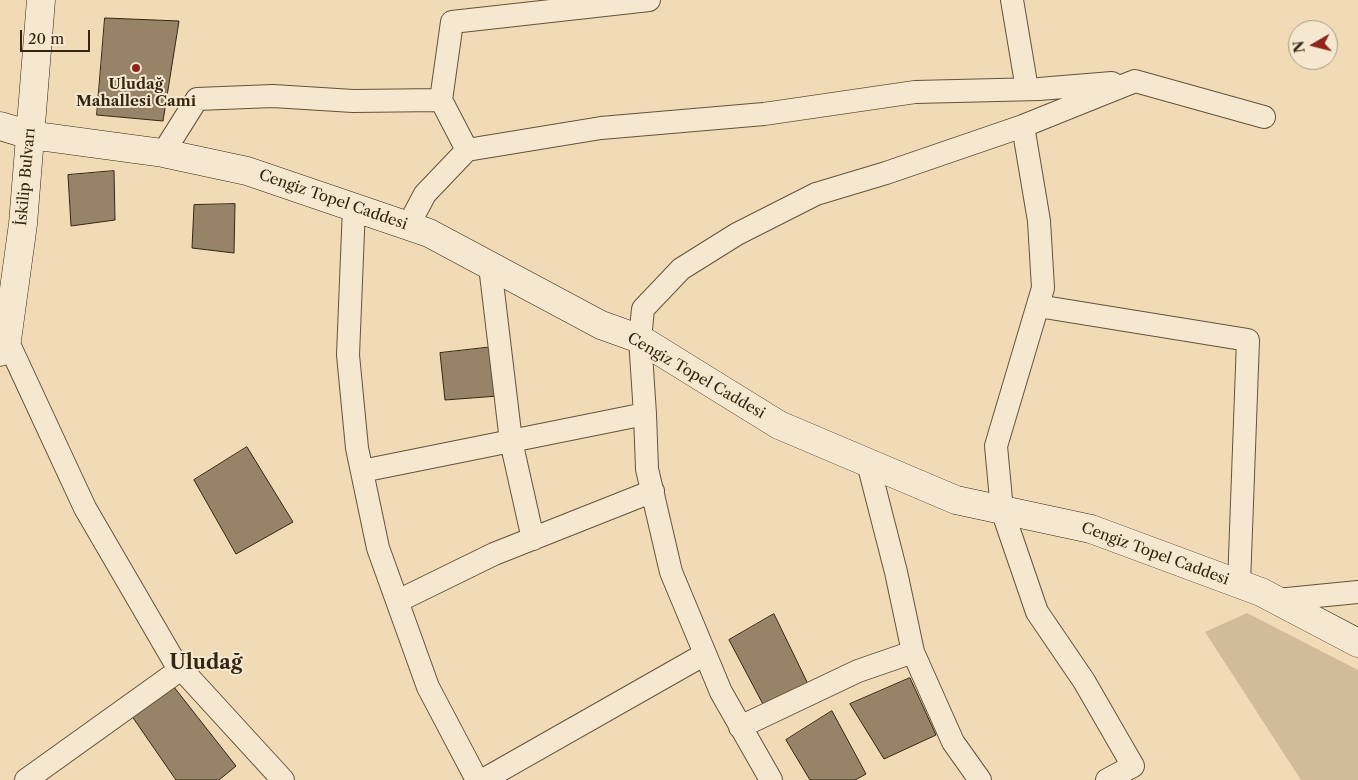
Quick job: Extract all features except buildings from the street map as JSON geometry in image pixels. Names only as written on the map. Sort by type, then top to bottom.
[{"type":"main road","name":"İskilip Bulvarı","points":[[4,346],[23,224],[41,0]]},
{"type":"main road","name":"Cengiz Topel Caddesi","points":[[0,126],[30,135],[163,153],[247,171],[408,226],[429,234],[601,325],[640,339],[779,425],[956,500],[1091,529],[1261,592],[1358,643]]},
{"type":"street","points":[[467,150],[441,100],[452,22],[649,0]]},
{"type":"street","points":[[1012,0],[1027,89]]},
{"type":"street","points":[[771,780],[721,692],[671,572],[647,469],[640,339],[643,309],[680,269],[737,234],[816,194],[886,173],[1023,126],[1135,81]]},
{"type":"street","points":[[408,226],[425,194],[467,150],[601,128],[764,114],[915,92],[1027,89],[1135,81],[1264,117]]},
{"type":"street","points":[[163,153],[197,99],[273,96],[353,102],[441,100]]},
{"type":"street","points":[[1023,126],[1039,221],[1043,288],[996,446],[1002,510],[1038,612],[1084,681],[1140,773],[1108,780]]},
{"type":"street","points":[[354,207],[348,354],[357,448],[378,548],[428,687],[477,780]]},
{"type":"street","points":[[490,266],[511,442],[533,539]]},
{"type":"street","points":[[1038,306],[1248,340],[1239,584]]},
{"type":"street","points":[[4,346],[85,508],[174,661],[282,780]]},
{"type":"street","points":[[362,471],[645,414]]},
{"type":"street","points":[[868,463],[896,572],[913,652],[954,742],[980,780]]},
{"type":"street","points":[[398,601],[494,554],[652,491]]},
{"type":"street","points":[[1277,600],[1358,592]]},
{"type":"street","points":[[740,727],[858,671],[913,652]]},
{"type":"street","points":[[483,780],[705,654]]},
{"type":"street","points":[[26,780],[181,669]]},
{"type":"shaded area","points":[[1247,613],[1358,670],[1358,780],[1301,780],[1205,632]]},
{"type":"place","name":"Uludağ Mahallesi Cami","points":[[136,68]]},
{"type":"district","name":"Uludağ","points":[[206,663]]}]
